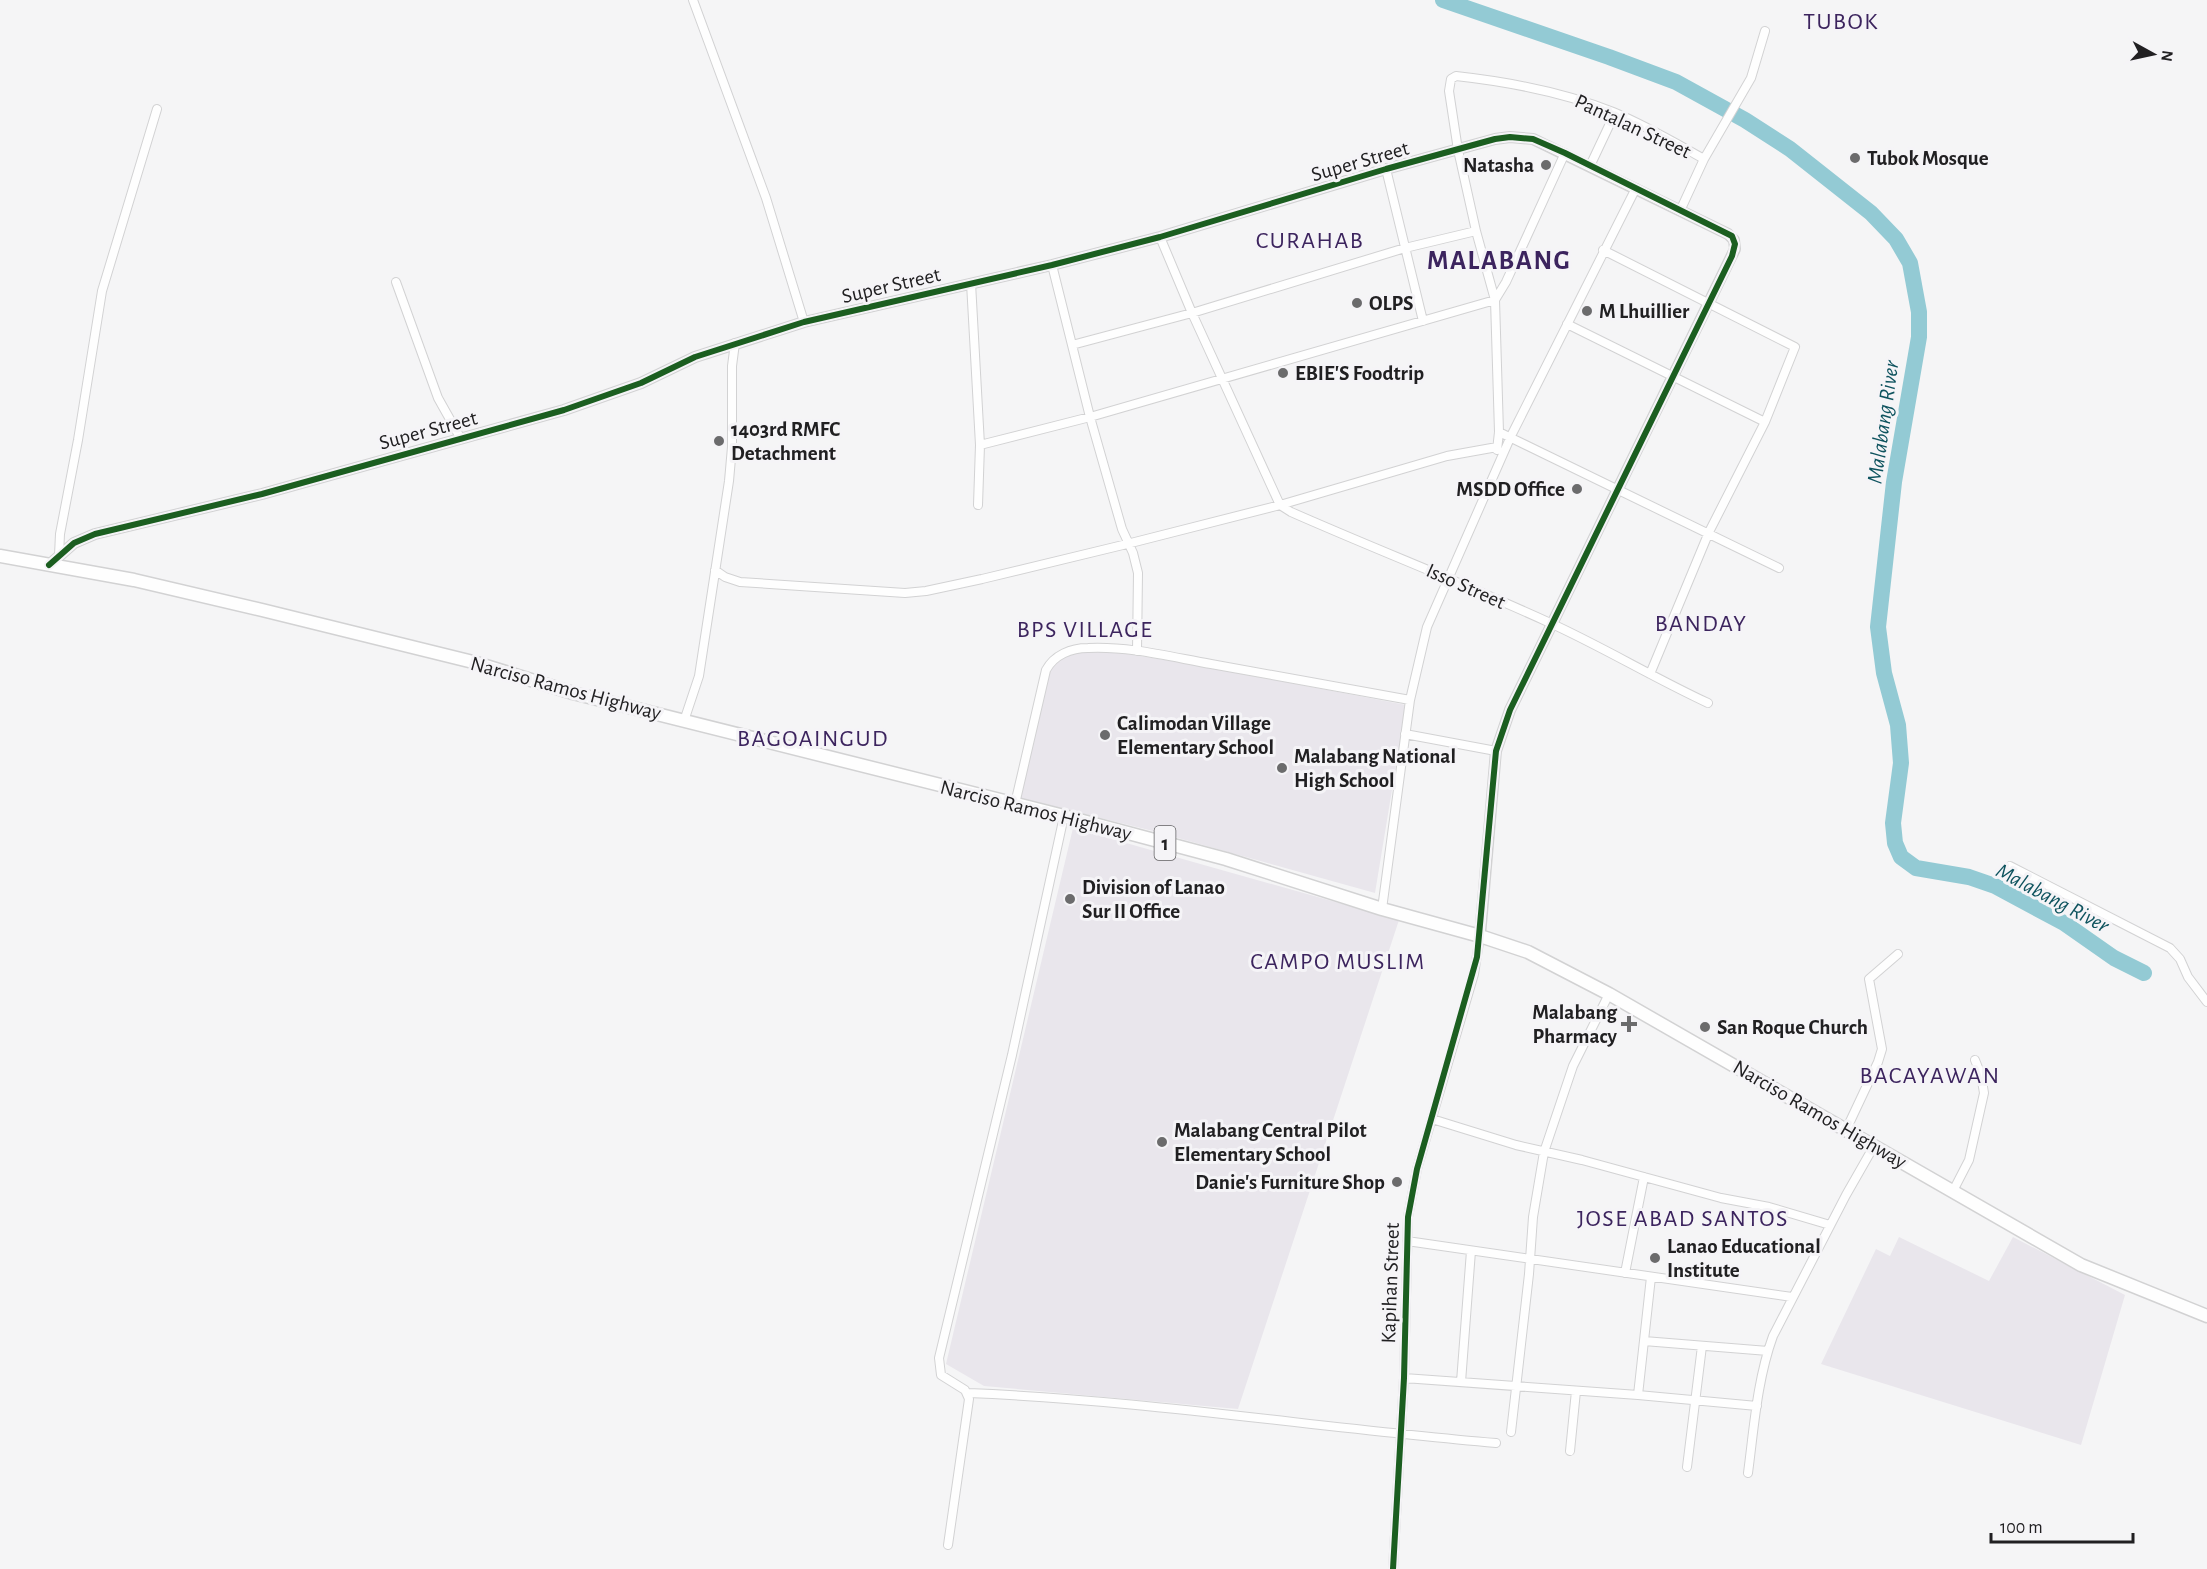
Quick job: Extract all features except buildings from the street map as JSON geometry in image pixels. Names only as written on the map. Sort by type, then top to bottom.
[{"type":"highway","name":"Narciso Ramos Highway","points":[[0,556],[134,580],[473,662],[573,693],[1226,859],[1382,909],[1528,952],[1610,994],[2081,1265],[2207,1316]]},
{"type":"street","points":[[693,0],[766,198],[804,322]]},
{"type":"street","points":[[1680,211],[1704,159],[1744,90],[1757,61],[1765,31]]},
{"type":"street","name":"Pantalan Street","points":[[1458,150],[1449,91],[1451,79],[1456,76],[1498,81],[1569,96],[1616,113],[1704,159]]},
{"type":"street","points":[[59,555],[60,534],[102,291],[157,109]]},
{"type":"street","points":[[1590,166],[1616,113]]},
{"type":"street","name":"Super Street","points":[[49,565],[74,543],[95,534],[262,494],[564,410],[630,387],[695,357],[804,322],[1052,266],[1160,237],[1386,170],[1510,137],[1533,139],[1565,153],[1728,234],[1735,244],[1732,256],[1708,304]]},
{"type":"street","points":[[1458,150],[1476,231],[1495,300],[1497,466]]},
{"type":"street","points":[[980,445],[1090,417],[1495,300],[1506,282],[1565,153]]},
{"type":"street","points":[[1386,170],[1423,321]]},
{"type":"street","points":[[1382,909],[1410,700],[1427,627],[1511,436],[1636,188]]},
{"type":"street","points":[[1072,345],[1192,313],[1405,248],[1476,231]]},
{"type":"street","points":[[1160,237],[1192,313],[1280,505]]},
{"type":"street","points":[[1603,250],[1795,346],[1765,422],[1709,532],[1650,674]]},
{"type":"street","points":[[1052,266],[1090,417],[1127,544],[1136,561],[1138,573],[1137,651]]},
{"type":"street","points":[[396,282],[438,398],[461,440]]},
{"type":"street","points":[[971,283],[980,445],[978,505]]},
{"type":"street","points":[[1480,936],[1496,751],[1510,710],[1708,304]]},
{"type":"street","points":[[1567,324],[1765,422]]},
{"type":"street","points":[[684,721],[699,676],[731,465],[732,366],[735,343]]},
{"type":"street","points":[[1498,432],[1511,436],[1779,567]]},
{"type":"street","points":[[716,570],[724,577],[740,582],[905,593],[926,591],[1127,544],[1280,505],[1447,456],[1497,447]]},
{"type":"street","name":"Isso Street","points":[[1280,505],[1302,517],[1449,577],[1552,624],[1708,703]]},
{"type":"street","points":[[1015,804],[1046,670],[1050,662],[1066,653],[1088,648],[1137,651],[1410,700]]},
{"type":"street","points":[[1405,734],[1496,751]]},
{"type":"street","points":[[1064,816],[1017,1032],[939,1358],[938,1365],[941,1375],[968,1393],[1095,1401],[1399,1435],[1496,1443]]},
{"type":"street","points":[[2010,867],[2170,948],[2180,959],[2188,978],[2207,1002]]},
{"type":"street","name":"Kapihan Street","points":[[1393,1569],[1404,1378],[1407,1241],[1412,1194],[1474,974],[1480,936]]},
{"type":"street","points":[[1846,1130],[1882,1049],[1869,979],[1898,954]]},
{"type":"street","points":[[1511,1432],[1531,1258],[1533,1218],[1544,1152],[1573,1066],[1610,994]]},
{"type":"street","points":[[1953,1191],[1966,1167],[1983,1102],[1983,1085],[1975,1060]]},
{"type":"street","points":[[1432,1119],[1499,1141],[1721,1198],[1782,1210],[1830,1225]]},
{"type":"street","points":[[1748,1473],[1757,1406],[1768,1351],[1792,1297],[1874,1146]]},
{"type":"street","points":[[1624,1273],[1644,1177]]},
{"type":"street","points":[[1407,1241],[1792,1297]]},
{"type":"street","points":[[1461,1382],[1471,1251]]},
{"type":"street","points":[[1638,1395],[1651,1277]]},
{"type":"street","points":[[1644,1341],[1768,1351]]},
{"type":"street","points":[[1687,1467],[1702,1346]]},
{"type":"street","points":[[1404,1378],[1757,1406]]},
{"type":"street","points":[[1570,1451],[1576,1391]]},
{"type":"street","points":[[948,1545],[968,1393]]},
{"type":"shaded area","name":"Malabang National High School","points":[[1114,652],[1191,664],[1406,705],[1375,893],[1153,831],[1020,798],[1053,662],[1073,653]]},
{"type":"shaded area","name":"Malabang Central Pilot Elementary School","points":[[1073,828],[1399,920],[1238,1409],[984,1386],[946,1364]]},
{"type":"shaded area","points":[[1899,1237],[1989,1281],[2013,1237],[2125,1295],[2081,1445],[1821,1364],[1876,1249],[1890,1256]]},
{"type":"waterway","name":"Malabang River","points":[[1443,0],[1676,82],[1745,120],[1790,149],[1871,213],[1896,239],[1910,263],[1919,312],[1919,337],[1894,482],[1878,627],[1884,673],[1898,725],[1901,763],[1893,823],[1895,843],[1901,857],[1916,868],[1969,877],[1995,886],[2064,923],[2114,958],[2144,973]]},
{"type":"cycle path","points":[[49,565],[74,543],[95,534],[262,494],[564,410],[641,383],[695,357],[804,322],[1052,265],[1160,237],[1386,169],[1495,139],[1510,137],[1533,139],[1732,236],[1735,244],[1732,256],[1510,710],[1496,751],[1477,957],[1417,1169],[1408,1217],[1404,1378],[1393,1569]]},
{"type":"place","name":"Tubok Mosque","points":[[1855,158]]},
{"type":"place","name":"Natasha","points":[[1546,165]]},
{"type":"place","name":"OLPS","points":[[1357,303]]},
{"type":"place","name":"M Lhuillier","points":[[1587,311]]},
{"type":"place","name":"EBIE'S Foodtrip","points":[[1283,373]]},
{"type":"place","name":"1403rd RMFC Detachment","points":[[719,441]]},
{"type":"place","name":"MSDD Office","points":[[1577,489]]},
{"type":"place","name":"Calimodan Village Elementary School","points":[[1105,735]]},
{"type":"place","name":"Malabang National High School","points":[[1282,768]]},
{"type":"place","name":"Division of Lanao Sur II Office","points":[[1070,899]]},
{"type":"place","name":"Malabang Pharmacy","points":[[1629,1024]]},
{"type":"place","name":"San Roque Church","points":[[1705,1027]]},
{"type":"place","name":"Malabang Central Pilot Elementary School","points":[[1162,1142]]},
{"type":"place","name":"Danie's Furniture Shop","points":[[1397,1182]]},
{"type":"place","name":"Lanao Educational Institute","points":[[1655,1258]]},
{"type":"district","name":"TUBOK","points":[[1841,21]]},
{"type":"district","name":"CURAHAB","points":[[1310,240]]},
{"type":"district","name":"MALABANG","points":[[1499,260]]},
{"type":"district","name":"BANDAY","points":[[1701,623]]},
{"type":"district","name":"BPS VILLAGE","points":[[1085,629]]},
{"type":"district","name":"BAGOAINGUD","points":[[813,738]]},
{"type":"district","name":"CAMPO MUSLIM","points":[[1338,961]]},
{"type":"district","name":"BACAYAWAN","points":[[1930,1075]]},
{"type":"district","name":"JOSE ABAD SANTOS","points":[[1683,1218]]}]
